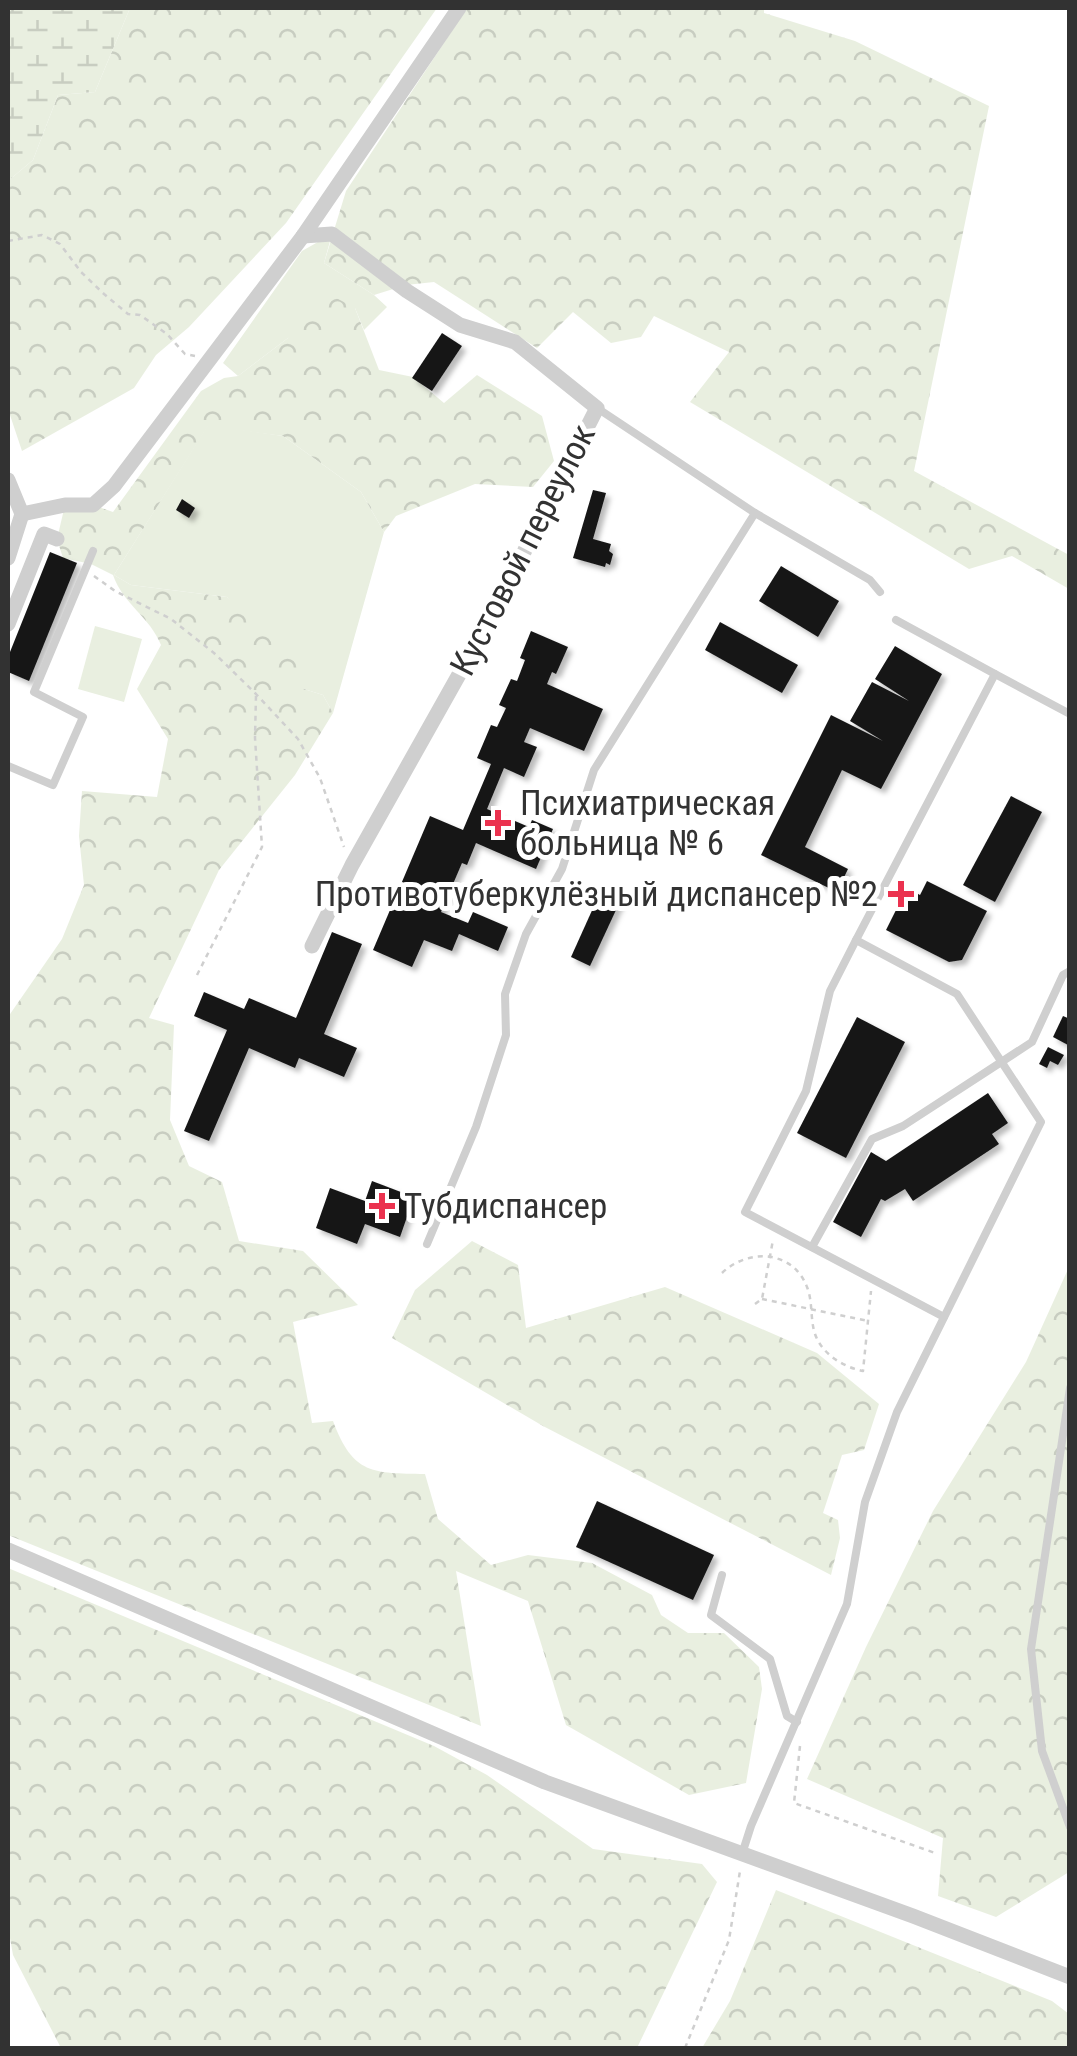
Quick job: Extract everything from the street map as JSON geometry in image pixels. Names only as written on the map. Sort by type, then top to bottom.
[{"type":"street","points":[[22,514],[93,504],[114,486],[303,236],[459,8]]},
{"type":"street","name":"Кустовой переулок","points":[[303,236],[332,234],[460,325],[515,342],[597,408],[488,623],[352,866],[312,946]]},
{"type":"street","points":[[8,480],[22,514],[8,558]]},
{"type":"street","points":[[8,624],[44,534],[58,539]]},
{"type":"street","points":[[8,1550],[545,1782],[1070,1977]]},
{"type":"lane","points":[[597,408],[755,513],[870,580],[880,592]]},
{"type":"lane","points":[[427,1244],[476,1127],[506,1035],[504,994],[526,934],[562,869],[594,770],[755,513]]},
{"type":"lane","points":[[8,766],[53,785],[83,717],[34,692],[92,551]]},
{"type":"lane","points":[[896,620],[1070,714]]},
{"type":"lane","points":[[944,1317],[745,1212],[806,1091],[830,991],[994,674]]},
{"type":"lane","points":[[742,1854],[750,1826],[846,1604],[865,1502],[897,1412],[1041,1122],[956,994],[856,940]]},
{"type":"lane","points":[[812,1247],[872,1139],[903,1126],[1032,1042],[1063,974],[1070,970]]},
{"type":"lane","points":[[1070,1388],[1031,1649],[1042,1750],[1070,1827]]},
{"type":"lane","points":[[722,1575],[710,1616],[770,1658],[787,1716],[797,1722]]},
{"type":"path","points":[[8,242],[42,235],[60,244],[81,272],[128,314],[140,315],[167,334],[185,354],[210,360]]},
{"type":"path","points":[[83,571],[172,619],[214,653],[298,740],[320,778],[352,866]]},
{"type":"path","points":[[197,975],[262,847],[256,694]]},
{"type":"path","points":[[756,1304],[762,1299],[776,1228]]},
{"type":"path","points":[[722,1273],[733,1262],[748,1256],[783,1260],[799,1274],[809,1292],[815,1334],[827,1353],[842,1364],[863,1371],[872,1279]]},
{"type":"path","points":[[762,1299],[868,1321]]},
{"type":"path","points":[[790,1738],[800,1743],[794,1803],[935,1852]]},
{"type":"path","points":[[685,2048],[730,1940],[742,1854]]},
{"type":"green space","points":[[8,8],[130,8],[95,92],[58,95],[33,160],[8,181]]},
{"type":"green space","points":[[130,8],[437,8],[286,223],[189,327],[156,355],[134,388],[22,451],[8,409],[8,181],[33,160],[58,95],[95,92]]},
{"type":"green space","points":[[467,8],[764,8],[764,13],[855,41],[989,106],[914,471],[1069,555],[1069,589],[1012,556],[969,569],[690,402],[729,352],[654,316],[641,337],[611,343],[573,312],[537,348],[434,282],[374,295],[324,263],[346,191]]},
{"type":"green space","points":[[332,234],[324,263],[387,307],[364,330],[355,308],[288,338],[238,376],[223,363],[302,251]]},
{"type":"green space","points":[[310,284],[355,308],[379,370],[413,377],[444,403],[477,375],[542,416],[554,461],[533,487],[475,484],[396,516],[384,532],[361,492],[283,436],[208,426],[114,575],[131,585],[227,597],[297,661],[304,689],[323,695],[333,713],[295,775],[219,870],[149,1018],[174,1025],[170,1120],[189,1166],[222,1182],[239,1241],[303,1251],[358,1305],[293,1322],[312,1423],[333,1421],[348,1452],[367,1467],[425,1474],[438,1519],[491,1565],[528,1555],[592,1563],[652,1595],[661,1615],[688,1633],[724,1633],[759,1667],[762,1689],[746,1783],[689,1795],[566,1725],[528,1601],[456,1571],[481,1726],[8,1535],[8,1017],[62,939],[84,885],[79,836],[82,791],[157,797],[168,739],[137,689],[161,645],[113,575],[91,564],[63,558],[57,539],[65,505],[93,505],[113,512],[201,391],[224,378],[238,376],[288,338]]},
{"type":"green space","points":[[208,425],[283,436],[361,492],[384,532],[333,713],[323,695],[304,689],[227,597],[131,585],[114,575]]},
{"type":"green space","points":[[95,626],[142,639],[124,702],[78,689]]},
{"type":"green space","points":[[472,1241],[518,1265],[526,1328],[665,1287],[817,1353],[879,1404],[864,1450],[842,1455],[823,1513],[838,1520],[840,1538],[831,1575],[543,1426],[392,1338],[415,1290]]},
{"type":"green space","points":[[1069,1267],[1069,1872],[996,1917],[938,1896],[943,1838],[807,1779],[933,1511],[1026,1362]]},
{"type":"green space","points":[[8,1568],[434,1746],[487,1775],[593,1849],[702,1864],[717,1882],[637,2048],[61,2048],[13,1955],[8,1927]]},
{"type":"green space","points":[[776,1890],[1052,2001],[1069,2014],[1069,2048],[702,2048],[730,2001]]},
{"type":"building","points":[[442,333],[462,346],[432,391],[412,378]]},
{"type":"building","points":[[593,490],[606,493],[593,539],[611,544],[609,551],[613,554],[610,565],[606,563],[605,567],[573,558]]},
{"type":"building","points":[[182,499],[195,508],[189,518],[176,510]]},
{"type":"building","points":[[50,552],[77,563],[29,681],[8,672],[8,657]]},
{"type":"building","points":[[781,566],[839,601],[818,637],[759,601]]},
{"type":"building","points":[[720,622],[798,665],[782,693],[705,650]]},
{"type":"building","points":[[531,631],[568,647],[547,684],[603,709],[584,751],[530,728],[524,742],[537,747],[524,777],[504,768],[487,809],[529,827],[532,820],[553,829],[536,869],[476,843],[467,865],[462,863],[441,912],[468,923],[473,912],[508,927],[498,951],[459,934],[452,951],[424,940],[412,967],[373,950],[430,816],[463,830],[491,764],[477,758],[491,725],[497,727],[506,708],[499,705],[511,679],[517,681],[525,660],[520,658]]},
{"type":"building","points":[[895,646],[942,674],[881,789],[842,770],[805,847],[848,869],[837,892],[761,855],[831,715],[883,741],[850,721],[872,682],[909,701],[875,679]]},
{"type":"building","points":[[1011,796],[1042,812],[995,902],[963,885]]},
{"type":"building","points":[[927,881],[987,911],[962,960],[949,962],[886,930],[907,888],[920,895]]},
{"type":"building","points":[[603,886],[623,895],[590,966],[571,957]]},
{"type":"building","points":[[332,932],[362,944],[324,1034],[357,1048],[344,1077],[299,1058],[295,1068],[249,1048],[209,1141],[184,1131],[227,1030],[194,1016],[204,992],[244,1009],[249,998],[296,1018]]},
{"type":"building","points":[[1063,1016],[1070,1019],[1068,1045],[1053,1037]]},
{"type":"building","points":[[857,1017],[905,1042],[846,1158],[797,1133]]},
{"type":"building","points":[[1048,1047],[1064,1055],[1058,1065],[1050,1061],[1047,1068],[1039,1064]]},
{"type":"building","points":[[988,1093],[1008,1123],[992,1134],[999,1144],[913,1201],[905,1189],[885,1201],[881,1199],[861,1237],[833,1222],[871,1152],[886,1161]]},
{"type":"building","points":[[372,1181],[414,1197],[400,1237],[365,1224],[357,1244],[316,1228],[330,1188],[365,1201]]},
{"type":"building","points":[[597,1501],[714,1555],[693,1600],[576,1547]]},
{"type":"place","name":"Психиатрическая больница № 6","points":[[498,823]]},
{"type":"place","name":"Противотуберкулёзный диспансер №2","points":[[901,894]]},
{"type":"place","name":"Тубдиспансер","points":[[382,1206]]}]
